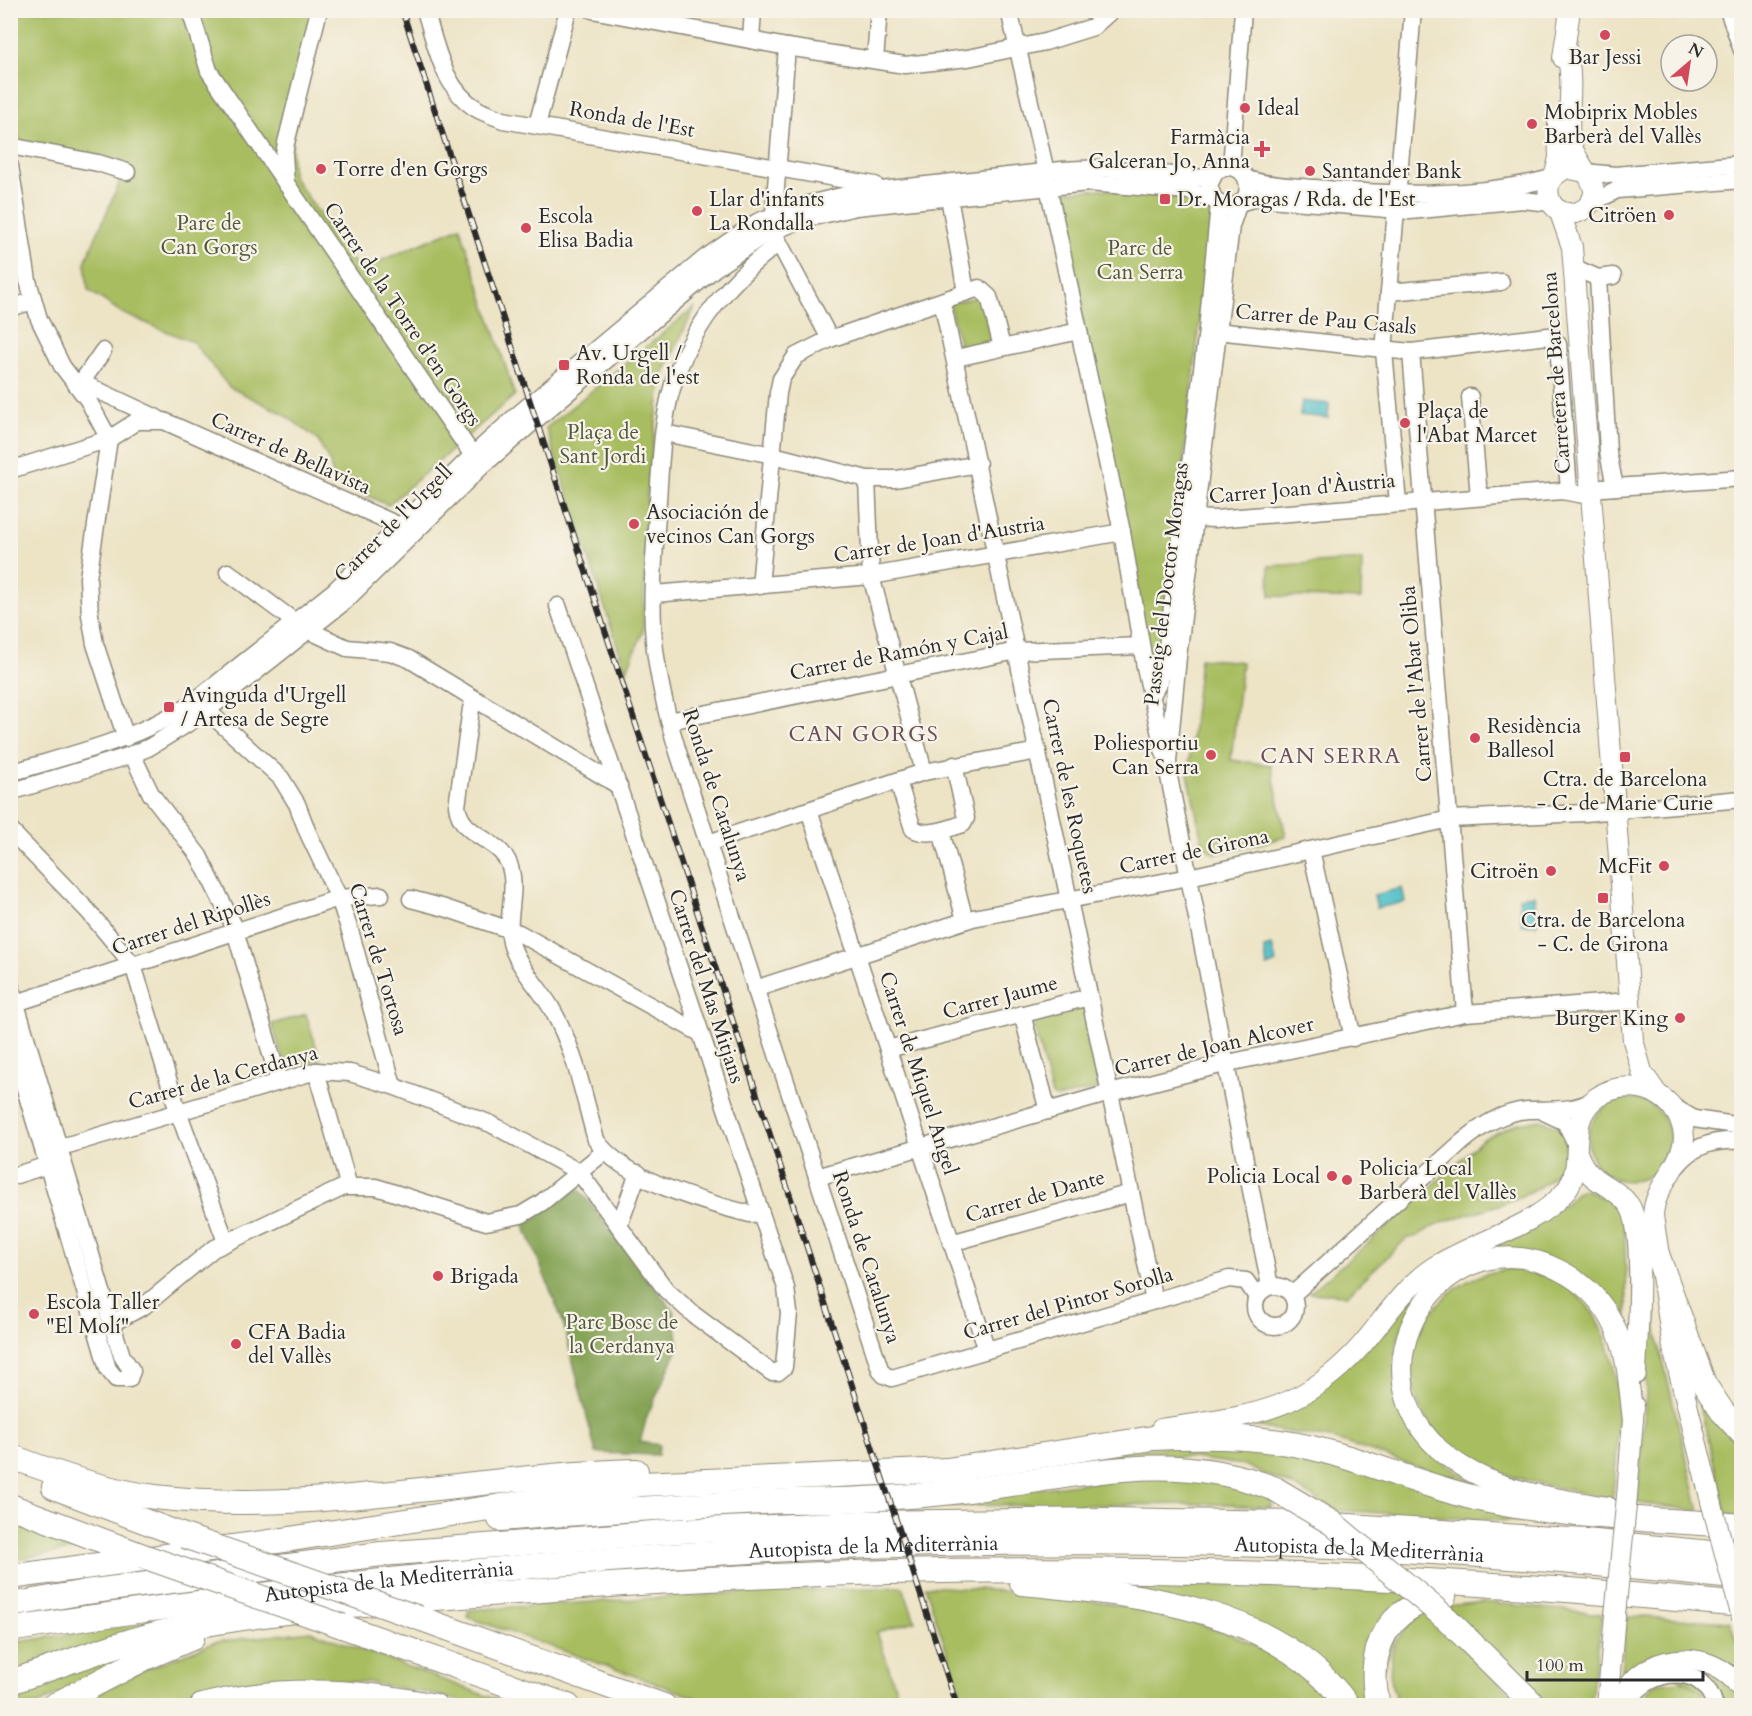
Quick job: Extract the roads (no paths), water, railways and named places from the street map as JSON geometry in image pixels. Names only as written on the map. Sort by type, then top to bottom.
[{"type":"highway","points":[[1657,1254],[1704,1384],[1722,1411],[1742,1433]]},
{"type":"highway","points":[[10,1577],[285,1540],[642,1484],[948,1470],[1153,1438],[1208,1436],[1256,1439],[1327,1451],[1450,1491],[1494,1502],[1653,1521],[1742,1526]]},
{"type":"highway","points":[[10,1456],[58,1474],[152,1497],[247,1503],[337,1498],[565,1473],[681,1471],[845,1475]]},
{"type":"highway","points":[[285,1540],[564,1514],[765,1502],[862,1499],[963,1491],[1157,1466],[1191,1467],[1221,1471],[1275,1489],[1332,1523],[1447,1620],[1535,1706]]},
{"type":"highway","points":[[10,1470],[184,1536],[422,1609],[664,1706]]},
{"type":"highway","points":[[10,1506],[378,1640],[568,1706]]},
{"type":"highway","name":"Autopista de la Mediterrània","points":[[10,1605],[86,1592],[381,1554],[668,1532],[860,1522],[1104,1520],[1302,1523],[1573,1540],[1742,1556]]},
{"type":"highway","name":"Autopista de la Mediterrània","points":[[10,1630],[109,1614],[476,1570],[684,1553],[868,1545],[1108,1542],[1299,1546],[1436,1552],[1742,1578]]},
{"type":"highway","points":[[53,1706],[143,1659],[218,1630],[661,1581],[1013,1569],[1232,1572],[1437,1580],[1587,1590],[1742,1605]]},
{"type":"highway","points":[[925,1571],[1097,1592],[1210,1615],[1248,1628],[1291,1652],[1323,1676],[1348,1706]]},
{"type":"highway","points":[[1378,1706],[1373,1676],[1377,1648],[1396,1619],[1407,1611],[1438,1597],[1457,1594],[1587,1590]]},
{"type":"highway","points":[[10,1682],[133,1640],[195,1626],[323,1610],[422,1609]]},
{"type":"highway","points":[[378,1640],[436,1668],[534,1706]]},
{"type":"highway","points":[[202,1706],[242,1697],[315,1691],[383,1696],[435,1706]]},
{"type":"main road","points":[[1566,48],[1570,75],[1569,132],[1574,152],[1594,187],[1589,204],[1576,213],[1555,206],[1548,192],[1559,158],[1559,69],[1566,48],[1570,10]]},
{"type":"main road","points":[[1553,176],[1571,168],[1585,172]]},
{"type":"main road","name":"Carretera de Barcelona","points":[[1572,257],[1589,204]]},
{"type":"main road","name":"Carretera de Barcelona","points":[[1555,206],[1572,257],[1584,423],[1577,491],[1615,809],[1632,1040]]},
{"type":"main road","points":[[1612,1089],[1625,1072],[1632,1040]]},
{"type":"main road","points":[[1632,1040],[1642,1072],[1678,1116],[1683,1133],[1682,1150],[1677,1166],[1663,1183],[1653,1206],[1657,1254],[1681,1389],[1742,1618]]},
{"type":"main road","points":[[1033,1457],[1063,1445],[1259,1413],[1297,1399],[1341,1366],[1400,1297],[1432,1268],[1533,1216],[1558,1200],[1574,1177],[1580,1121],[1592,1101],[1612,1089],[1630,1086],[1664,1100]]},
{"type":"main road","points":[[1577,1149],[1591,1177],[1631,1207],[1635,1227],[1639,1297],[1633,1420],[1607,1706]]},
{"type":"main road","points":[[1609,1189],[1632,1194],[1663,1183]]},
{"type":"main road","points":[[1633,1420],[1622,1343],[1607,1312],[1584,1286],[1552,1266],[1533,1260],[1501,1259],[1479,1263],[1456,1273],[1433,1292],[1421,1306],[1406,1336],[1402,1371],[1408,1406],[1425,1436],[1454,1462],[1488,1480],[1519,1490],[1693,1522]]},
{"type":"main road","points":[[1377,1648],[1378,1678],[1388,1706]]},
{"type":"main road","points":[[1620,1706],[1627,1690],[1639,1675],[1658,1664],[1681,1659],[1716,1666],[1742,1690]]},
{"type":"main road","points":[[1601,1706],[1610,1675]]},
{"type":"street","points":[[190,10],[209,71],[287,185]]},
{"type":"street","name":"Carrer de la Torre d'en Gorgs","points":[[319,10],[284,155],[287,185],[476,461]]},
{"type":"street","name":"Ronda de l'Est","points":[[425,10],[442,66],[456,92],[486,113],[503,120],[894,189]]},
{"type":"street","points":[[537,125],[568,10]]},
{"type":"street","points":[[592,10],[631,14],[787,47],[905,65],[927,64],[1018,49],[1093,27],[1112,10]]},
{"type":"street","points":[[751,40],[753,10]]},
{"type":"street","points":[[875,60],[879,10]]},
{"type":"street","points":[[1010,10],[1122,531],[1145,668],[1169,777]]},
{"type":"street","points":[[1242,10],[1223,169],[1209,185],[1216,202],[1228,207],[1256,198],[1397,202],[1514,187],[1553,176]]},
{"type":"street","points":[[1398,503],[1384,351],[1413,10]]},
{"type":"street","points":[[1728,10],[1738,26],[1742,50]]},
{"type":"street","points":[[787,47],[775,229],[830,339]]},
{"type":"street","points":[[255,139],[277,150],[288,135]]},
{"type":"street","points":[[10,146],[98,163],[127,172]]},
{"type":"street","points":[[1585,172],[1609,175],[1742,164]]},
{"type":"street","points":[[10,166],[33,301],[65,370],[88,400],[109,439],[91,555],[90,615],[95,644],[126,738]]},
{"type":"street","name":"Ronda de l'Est","points":[[775,229],[819,215],[856,207],[949,197],[1102,168],[1202,178],[1223,169]]},
{"type":"street","points":[[1223,169],[1238,170],[1247,179],[1269,184],[1397,202],[1428,211],[1522,200],[1555,206]]},
{"type":"street","name":"Ronda de l'Est","points":[[775,229],[815,201],[894,189],[1047,179],[1190,191],[1216,202]]},
{"type":"street","points":[[1240,203],[1248,193],[1247,179]]},
{"type":"street","points":[[1589,204],[1617,190],[1742,180]]},
{"type":"street","points":[[949,197],[966,292]]},
{"type":"street","name":"Passeig del Doctor Moragas","points":[[1213,331],[1216,202]]},
{"type":"street","name":"Passeig del Doctor Moragas","points":[[1240,203],[1232,219],[1213,331],[1191,518],[1169,747],[1169,777],[1228,1063],[1264,1291]]},
{"type":"street","name":"Ronda de Catalunya","points":[[775,229],[698,331],[673,385],[664,433],[654,594],[654,639],[669,721],[755,989],[884,1376]]},
{"type":"street","name":"Carrer de l'Urgell","points":[[10,792],[132,754],[175,732],[210,708],[302,626],[400,526],[727,241],[775,229]]},
{"type":"street","points":[[1572,257],[1605,277],[1600,308],[1608,452],[1614,487]]},
{"type":"street","points":[[1389,292],[1502,282]]},
{"type":"street","points":[[760,586],[781,380],[796,356],[830,339],[979,288],[989,297],[1002,347]]},
{"type":"street","points":[[10,308],[33,301]]},
{"type":"street","name":"Carrer de les Roquetes","points":[[942,301],[956,358],[1154,1301]]},
{"type":"street","points":[[1575,301],[1600,308]]},
{"type":"street","points":[[956,358],[1079,331]]},
{"type":"street","name":"Carrer de Pau Casals","points":[[1213,331],[1384,351],[1411,352],[1548,336]]},
{"type":"street","name":"Carretera de Barcelona","points":[[1548,336],[1558,344],[1568,472],[1577,491]]},
{"type":"street","points":[[81,383],[103,351]]},
{"type":"street","name":"Carrer de l'Abat Oliba","points":[[1411,352],[1465,1013]]},
{"type":"street","name":"Carrer de Bellavista","points":[[65,370],[81,383],[400,526]]},
{"type":"street","points":[[1470,397],[1479,496]]},
{"type":"street","points":[[1584,423],[1605,404]]},
{"type":"street","name":"Carrer de Bellavista","points":[[10,470],[109,439],[137,421],[164,421]]},
{"type":"street","points":[[664,433],[867,479],[896,479],[978,464]]},
{"type":"street","name":"Carrer de l'Urgell","points":[[10,773],[126,738],[167,720],[191,704],[352,594],[476,461]]},
{"type":"street","name":"Carrer Joan d'Àustria","points":[[1191,518],[1742,478]]},
{"type":"street","points":[[867,479],[871,576],[924,772]]},
{"type":"street","name":"Passeig del Doctor Moragas","points":[[1151,697],[1164,666],[1191,518]]},
{"type":"street","name":"Carrer de Joan d'Austria","points":[[654,594],[871,576],[1122,531]]},
{"type":"street","points":[[228,572],[302,626],[347,648],[399,655],[619,786]]},
{"type":"street","name":"Carrer del Mas Mitjans","points":[[558,606],[698,1032],[786,1288],[789,1313],[784,1367],[778,1372],[771,1372]]},
{"type":"street","name":"Carrer de Ramón y Cajal","points":[[669,721],[1017,651],[1141,646]]},
{"type":"street","name":"Passeig del Doctor Moragas","points":[[1145,668],[1151,672],[1158,672],[1164,666]]},
{"type":"street","points":[[474,700],[457,806],[458,816],[469,831],[502,853],[509,864],[513,881],[511,943],[517,957],[553,1010],[569,1045],[596,1140],[604,1152],[638,1173],[699,1202],[759,1213]]},
{"type":"street","name":"Carrer de Tortosa","points":[[210,708],[213,716],[281,778],[297,804],[339,898],[393,1086]]},
{"type":"street","points":[[708,843],[924,772],[1038,751]]},
{"type":"street","points":[[132,754],[151,794],[199,856],[234,932],[279,1081]]},
{"type":"street","points":[[898,781],[913,829],[921,834],[941,831],[963,824],[966,818],[954,765]]},
{"type":"street","name":"Carrer de Girona","points":[[755,989],[965,920],[1189,877],[1449,819],[1584,813],[1742,799]]},
{"type":"street","name":"Carrer de Miquel Angel","points":[[809,810],[987,1350]]},
{"type":"street","points":[[10,830],[88,911],[133,965],[178,1111],[226,1242]]},
{"type":"street","points":[[941,831],[965,920]]},
{"type":"street","points":[[1311,849],[1353,1038]]},
{"type":"street","name":"Carrer del Ripollès","points":[[16,1003],[339,898],[381,895]]},
{"type":"street","points":[[411,899],[446,908],[511,931],[698,1032]]},
{"type":"street","points":[[10,984],[16,1003],[54,1157],[108,1369],[116,1379],[124,1381],[129,1379],[132,1371],[122,1356],[68,1174],[54,1157],[10,1038]]},
{"type":"street","name":"Carrer Jaume","points":[[888,1049],[1089,997]]},
{"type":"street","name":"Carrer de Joan Alcover","points":[[817,1177],[1110,1093],[1228,1063],[1465,1013],[1630,1001]]},
{"type":"street","points":[[1022,1014],[1048,1111]]},
{"type":"street","points":[[316,1071],[347,1180],[344,1187]]},
{"type":"street","name":"Carrer de la Cerdanya","points":[[10,1177],[54,1157],[178,1111],[316,1071],[350,1073],[393,1086],[491,1124],[579,1172],[666,1290],[694,1315],[771,1372]]},
{"type":"street","points":[[1664,1100],[1694,1119],[1742,1126]]},
{"type":"street","points":[[1292,1295],[1474,1132],[1500,1117],[1527,1110],[1571,1109],[1592,1101]]},
{"type":"street","points":[[1540,1110],[1565,1122],[1577,1149]]},
{"type":"street","points":[[1677,1166],[1698,1147],[1714,1142],[1742,1141]]},
{"type":"street","points":[[112,1323],[144,1306],[213,1249],[344,1187],[376,1187],[486,1222],[521,1215],[549,1198],[604,1152]]},
{"type":"street","points":[[619,1226],[638,1173]]},
{"type":"street","name":"Carrer de Dante","points":[[951,1243],[1131,1193]]},
{"type":"street","name":"Carrer del Pintor Sorolla","points":[[884,1376],[892,1378],[1236,1278],[1264,1291]]},
{"type":"street","points":[[1283,1287],[1292,1295],[1296,1304],[1289,1321],[1281,1326],[1263,1322],[1255,1306],[1264,1291],[1283,1287]]},
{"type":"street","points":[[1627,1706],[1637,1691],[1651,1680],[1672,1674],[1689,1677],[1702,1683],[1710,1693],[1715,1706]]},
{"type":"water","points":[[1302,401],[1329,404],[1328,418],[1300,415]]},
{"type":"water","points":[[1402,888],[1405,902],[1377,908],[1374,895]]},
{"type":"water","points":[[1534,895],[1537,924],[1522,925],[1519,897]]},
{"type":"water","points":[[1272,946],[1276,963],[1267,967],[1264,948]]},
{"type":"railway","points":[[402,10],[957,1706]]},
{"type":"place","name":"Bar Jessi","points":[[1605,35]]},
{"type":"place","name":"Ideal","points":[[1245,108]]},
{"type":"place","name":"Mobiprix Mobles Barberà del Vallès","points":[[1532,124]]},
{"type":"place","name":"Farmàcia Galceran Jo, Anna","points":[[1262,149]]},
{"type":"place","name":"Torre d'en Gorgs","points":[[321,169]]},
{"type":"place","name":"Santander Bank","points":[[1310,171]]},
{"type":"place","name":"Dr. Moragas / Rda. de l'Est","points":[[1165,199]]},
{"type":"place","name":"Llar d'infants La Rondalla","points":[[697,211]]},
{"type":"place","name":"Citröen","points":[[1669,215]]},
{"type":"place","name":"Escola Elisa Badia","points":[[526,228]]},
{"type":"place","name":"Av. Urgell / Ronda de l'est","points":[[564,365]]},
{"type":"place","name":"Plaça de l'Abat Marcet","points":[[1405,423]]},
{"type":"place","name":"Asociación de vecinos Can Gorgs","points":[[634,524]]},
{"type":"place","name":"Avinguda d'Urgell / Artesa de Segre","points":[[169,707]]},
{"type":"place","name":"Residència Ballesol","points":[[1475,738]]},
{"type":"place","name":"Poliesportiu Can Serra","points":[[1211,755]]},
{"type":"place","name":"Ctra. de Barcelona - C. de Marie Curie","points":[[1625,757]]},
{"type":"place","name":"McFit","points":[[1664,866]]},
{"type":"place","name":"Citroën","points":[[1551,871]]},
{"type":"place","name":"Ctra. de Barcelona - C. de Girona","points":[[1603,898]]},
{"type":"place","name":"Burger King","points":[[1680,1018]]},
{"type":"place","name":"Policia Local","points":[[1332,1176]]},
{"type":"place","name":"Policia Local Barberà del Vallès","points":[[1347,1180]]},
{"type":"place","name":"Brigada","points":[[438,1276]]},
{"type":"place","name":"Escola Taller \"El Molí\"","points":[[34,1314]]},
{"type":"place","name":"CFA Badia del Vallès","points":[[236,1344]]},
{"type":"district","name":"CAN GORGS","points":[[864,733]]},
{"type":"district","name":"CAN SERRA","points":[[1331,755]]},
{"type":"park label","name":"Parc de Can Gorgs","points":[[209,235]]},
{"type":"park label","name":"Parc de Can Serra","points":[[1140,260]]},
{"type":"park label","name":"Plaça de Sant Jordi","points":[[603,444]]},
{"type":"park label","name":"Parc Bosc de la Cerdanya","points":[[622,1334]]}]
